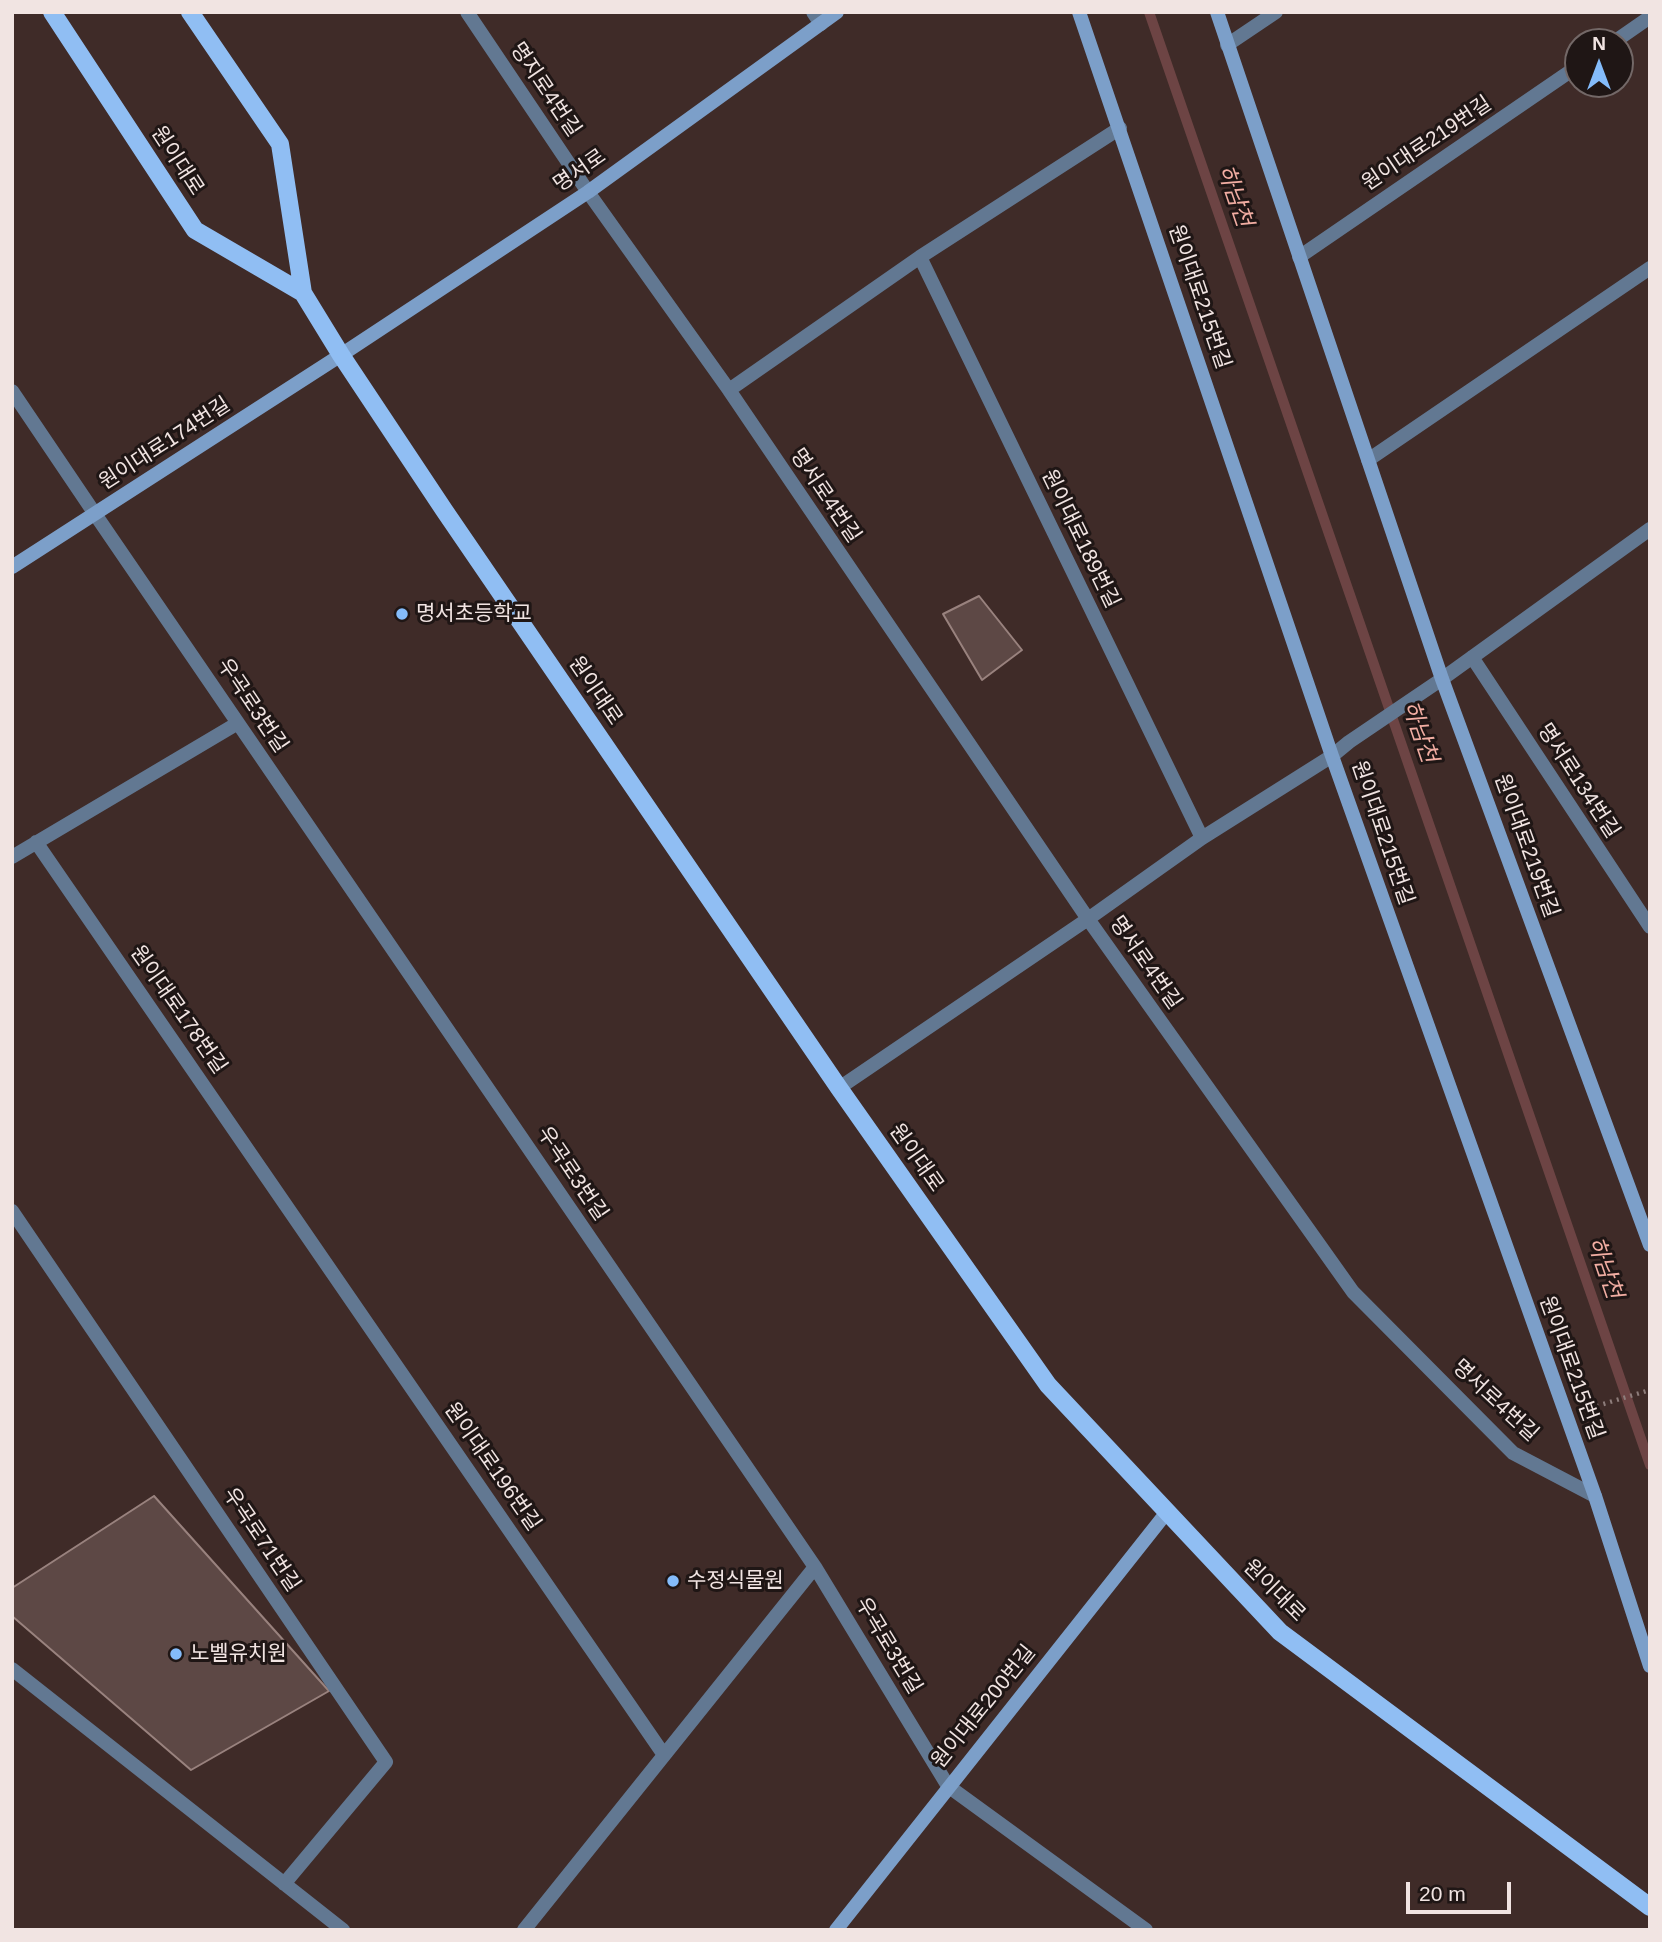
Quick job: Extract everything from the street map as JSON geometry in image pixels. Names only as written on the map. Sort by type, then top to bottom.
[{"type":"main road","name":"원이대로","points":[[52,12],[195,230],[303,293]]},
{"type":"main road","name":"원이대로","points":[[190,12],[280,144],[303,293],[341,355],[451,522],[839,1088],[1048,1385],[1280,1632],[1650,1907]]},
{"type":"street","name":"명지로4번길","points":[[467,12],[589,192]]},
{"type":"street","name":"명서로","points":[[341,355],[589,192],[817,18],[837,12]]},
{"type":"street","name":"원이대로215번길","points":[[1079,12],[1332,756],[1595,1496],[1650,1666]]},
{"type":"street","name":"원이대로219번길","points":[[1217,12],[1442,679],[1650,1245]]},
{"type":"street","points":[[1227,46],[1276,12]]},
{"type":"street","points":[[1634,29],[1650,18]]},
{"type":"street","name":"원이대로219번길","points":[[1299,257],[1564,76]]},
{"type":"street","points":[[729,390],[920,257],[1120,128]]},
{"type":"street","name":"명서로4번길","points":[[589,192],[729,390],[1088,919],[1353,1292],[1513,1453],[1595,1496]]},
{"type":"street","name":"원이대로189번길","points":[[920,257],[1202,838]]},
{"type":"street","points":[[1368,460],[1650,268]]},
{"type":"street","name":"원이대로174번길","points":[[12,567],[341,355]]},
{"type":"street","name":"우곡로3번길","points":[[12,391],[815,1567],[948,1786],[1146,1930]]},
{"type":"street","points":[[839,1088],[1202,838],[1332,756],[1650,529]]},
{"type":"street","name":"명서로134번길","points":[[1472,657],[1650,927]]},
{"type":"street","points":[[12,857],[238,723]]},
{"type":"street","name":"원이대로178번길","points":[[36,842],[284,1202]]},
{"type":"street","name":"원이대로196번길","points":[[284,1202],[664,1755]]},
{"type":"street","name":"우곡로71번길","points":[[12,1211],[386,1762],[284,1884]]},
{"type":"street","name":"원이대로200번길","points":[[835,1930],[1167,1512]]},
{"type":"street","points":[[524,1930],[815,1567]]},
{"type":"street","points":[[12,1670],[343,1930]]},
{"type":"path","points":[[1584,1409],[1650,1390]]},
{"type":"building","points":[[979,596],[1022,650],[982,680],[943,614]]},
{"type":"building","name":"노벨유치원","points":[[154,1496],[329,1691],[191,1770],[12,1616],[12,1588]]},
{"type":"waterway","name":"하남천","points":[[1149,12],[1650,1465]]},
{"type":"place","name":"명서초등학교","points":[[402,614]]},
{"type":"place","name":"수정식물원","points":[[673,1581]]},
{"type":"place","name":"노벨유치원","points":[[176,1654]]}]
